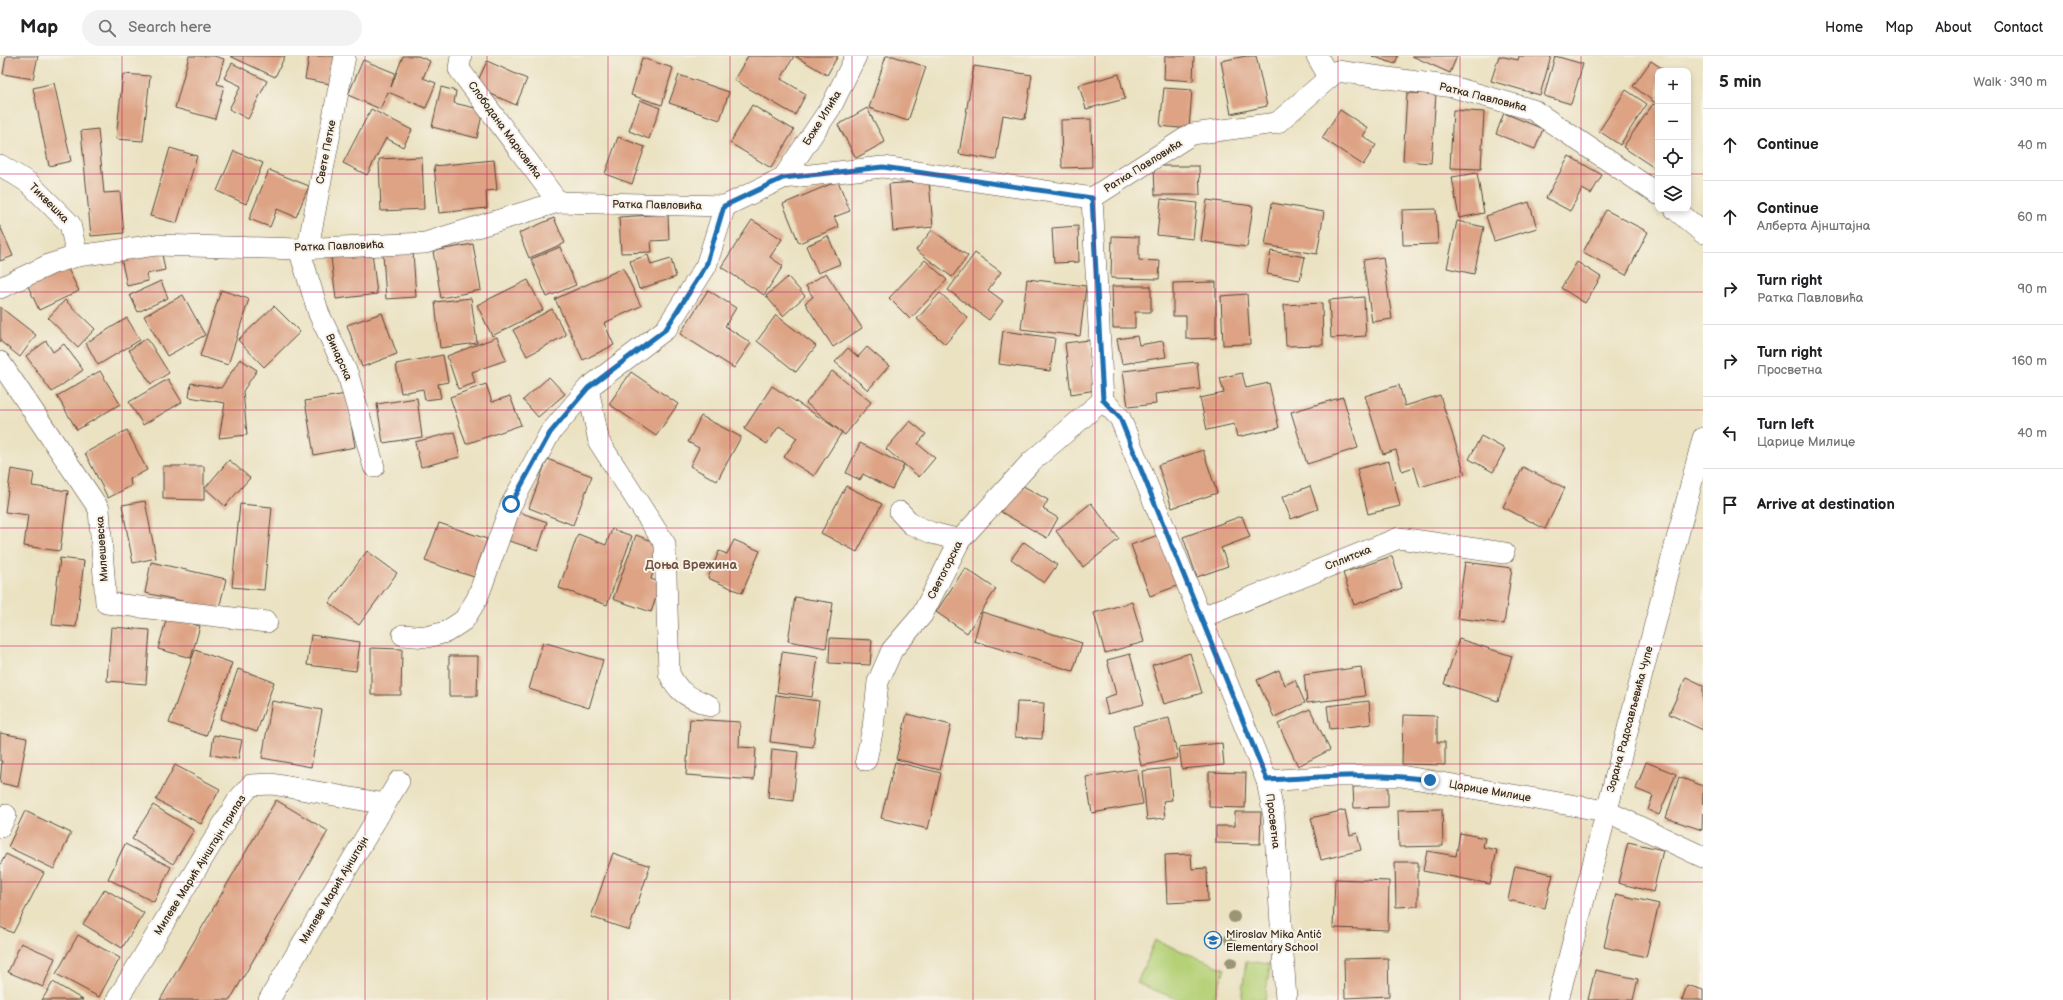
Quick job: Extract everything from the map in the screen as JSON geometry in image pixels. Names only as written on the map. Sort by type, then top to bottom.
[{"type":"street","name":"Свете Петке","points":[[303,248],[345,56]]},
{"type":"street","name":"Слободана Марковића","points":[[461,56],[459,69],[558,202]]},
{"type":"street","name":"Боже Илића","points":[[783,178],[831,107],[856,56]]},
{"type":"street","points":[[1317,56],[1329,77]]},
{"type":"street","name":"Ратка Павловића","points":[[0,288],[51,264],[77,256],[156,246],[303,248],[425,243],[558,202],[724,206],[783,178],[883,167],[1092,198],[1192,134],[1277,123],[1337,71],[1453,87],[1533,110],[1655,192]]},
{"type":"street","name":"Тиквешка","points":[[0,165],[29,182],[70,224],[77,256]]},
{"type":"street","points":[[1092,198],[1103,400]]},
{"type":"street","points":[[403,635],[427,637],[446,632],[464,620],[477,599],[511,504],[550,433],[588,388],[666,329],[706,266],[724,206]]},
{"type":"street","points":[[1678,212],[1703,233]]},
{"type":"street","name":"Винарска","points":[[303,248],[319,314],[348,375],[374,467]]},
{"type":"street","name":"Милешевска","points":[[0,362],[99,509],[106,603],[267,622]]},
{"type":"street","points":[[588,388],[599,442],[665,544],[669,673],[675,686],[683,694],[710,706]]},
{"type":"street","name":"Светогорска","points":[[866,760],[873,728],[878,682],[892,650],[922,615],[960,540],[1031,462],[1103,400]]},
{"type":"street","name":"Просветна","points":[[1103,400],[1120,418],[1267,780],[1274,817],[1286,1000]]},
{"type":"street","name":"Зорана Радосављевића Чупе","points":[[1558,1000],[1703,438]]},
{"type":"street","points":[[900,512],[911,524],[932,533],[960,540]]},
{"type":"street","name":"Сплитска","points":[[1200,618],[1399,538],[1504,553]]},
{"type":"street","name":"Царице Милице","points":[[1267,780],[1335,776],[1401,776],[1606,811],[1703,857]]},
{"type":"street","name":"Милеве Марић Ајнштајн","points":[[269,1000],[399,782]]},
{"type":"street","name":"Милеве Марић Ајнштајн прилаз","points":[[117,1000],[238,800],[251,785],[272,784],[385,804]]},
{"type":"green space","points":[[1155,940],[1225,969],[1213,1000],[1179,1000],[1137,983]]},
{"type":"green space","points":[[1246,961],[1270,964],[1265,1000],[1241,1000]]},
{"type":"building","points":[[6,56],[38,56],[33,79],[3,74]]},
{"type":"building","points":[[189,56],[214,56],[224,59],[217,84],[224,86],[215,119],[175,108]]},
{"type":"building","points":[[230,56],[285,56],[275,77]]},
{"type":"building","points":[[309,56],[341,56],[335,85],[305,79]]},
{"type":"building","points":[[403,56],[418,56],[430,61],[423,78],[436,83],[426,108],[388,92],[380,109],[348,95],[363,60],[395,73],[391,87]]},
{"type":"building","points":[[748,56],[794,56],[781,79],[806,94],[795,115],[734,80]]},
{"type":"building","points":[[795,56],[838,56],[827,75]]},
{"type":"building","points":[[886,56],[893,56],[926,67],[908,121],[869,108]]},
{"type":"building","points":[[1165,56],[1194,56],[1193,81],[1164,79]]},
{"type":"building","points":[[1246,56],[1256,56],[1267,106],[1231,114],[1221,61]]},
{"type":"building","points":[[1372,56],[1398,56],[1395,64]]},
{"type":"building","points":[[1412,56],[1457,56],[1450,73]]},
{"type":"building","points":[[1499,56],[1518,60],[1519,56],[1551,56],[1540,95],[1491,81]]},
{"type":"building","points":[[1555,56],[1583,64],[1571,104],[1544,96]]},
{"type":"building","points":[[642,58],[673,68],[662,105],[631,95]]},
{"type":"building","points":[[487,61],[527,79],[516,105],[475,87]]},
{"type":"building","points":[[1651,61],[1662,68],[1655,68],[1655,103],[1633,86]]},
{"type":"building","points":[[232,63],[267,81],[248,119],[229,109],[241,86],[224,78]]},
{"type":"building","points":[[974,66],[1032,75],[1025,119],[1003,115],[996,160],[959,154]]},
{"type":"building","points":[[123,74],[150,76],[143,141],[116,139]]},
{"type":"building","points":[[1119,74],[1125,99],[1086,109],[1079,85]]},
{"type":"building","points":[[679,75],[729,92],[720,120],[669,103]]},
{"type":"building","points":[[54,83],[71,161],[49,166],[33,88]]},
{"type":"building","points":[[441,87],[456,91],[454,103],[483,110],[477,138],[432,127]]},
{"type":"building","points":[[1164,88],[1192,90],[1189,129],[1160,126]]},
{"type":"building","points":[[1626,90],[1647,104],[1620,145],[1599,131]]},
{"type":"building","points":[[1407,93],[1436,94],[1431,163],[1403,161]]},
{"type":"building","points":[[640,100],[660,108],[649,139],[629,131]]},
{"type":"building","points":[[1653,104],[1655,105],[1655,164],[1653,167],[1623,147]]},
{"type":"building","points":[[752,105],[794,130],[771,168],[730,143]]},
{"type":"building","points":[[867,108],[885,142],[856,158],[838,125]]},
{"type":"building","points":[[371,109],[412,130],[403,147],[386,138],[367,175],[343,163]]},
{"type":"building","points":[[1340,110],[1368,128],[1363,136],[1376,145],[1363,165],[1322,138]]},
{"type":"building","points":[[1453,110],[1484,112],[1481,169],[1450,168]]},
{"type":"building","points":[[1504,113],[1543,129],[1535,149],[1496,134]]},
{"type":"building","points":[[1091,119],[1092,167],[1062,168],[1061,120]]},
{"type":"building","points":[[98,129],[104,193],[120,192],[124,233],[91,236],[81,131]]},
{"type":"building","points":[[618,137],[645,147],[632,184],[605,174]]},
{"type":"building","points":[[170,148],[197,156],[177,223],[150,216]]},
{"type":"building","points":[[234,151],[263,163],[246,204],[217,191]]},
{"type":"building","points":[[1569,156],[1602,175],[1591,194],[1582,189],[1570,211],[1546,198]]},
{"type":"building","points":[[422,157],[424,209],[381,211],[379,159]]},
{"type":"building","points":[[494,160],[497,190],[486,191],[487,208],[439,213],[434,166]]},
{"type":"building","points":[[1154,166],[1199,166],[1200,195],[1155,195]]},
{"type":"building","points":[[269,170],[309,186],[296,217],[277,209],[270,227],[249,219]]},
{"type":"building","points":[[1477,173],[1484,213],[1459,218],[1452,177]]},
{"type":"building","points":[[838,181],[850,211],[834,217],[839,227],[799,243],[783,204]]},
{"type":"building","points":[[929,181],[933,227],[893,231],[889,184]]},
{"type":"building","points":[[1161,199],[1197,203],[1193,239],[1157,235]]},
{"type":"building","points":[[1207,200],[1253,206],[1247,247],[1201,241]]},
{"type":"building","points":[[1529,202],[1537,228],[1494,241],[1486,216]]},
{"type":"building","points":[[1272,203],[1324,212],[1317,254],[1265,245]]},
{"type":"building","points":[[1436,209],[1438,244],[1403,245],[1402,210]]},
{"type":"building","points":[[1606,210],[1648,232],[1626,275],[1583,252]]},
{"type":"building","points":[[668,214],[669,240],[651,241],[652,252],[621,253],[619,217]]},
{"type":"building","points":[[554,218],[565,243],[529,258],[519,233]]},
{"type":"building","points":[[752,220],[782,239],[770,257],[783,266],[764,295],[721,267]]},
{"type":"building","points":[[1457,221],[1484,227],[1474,274],[1447,268]]},
{"type":"building","points":[[0,226],[13,256],[0,261]]},
{"type":"building","points":[[1078,226],[1079,262],[1054,263],[1052,228]]},
{"type":"building","points":[[932,230],[968,256],[952,277],[916,250]]},
{"type":"building","points":[[828,236],[840,264],[818,273],[806,246]]},
{"type":"building","points":[[1112,236],[1139,237],[1139,260],[1160,261],[1159,279],[1111,278]]},
{"type":"building","points":[[473,244],[481,290],[441,298],[433,251]]},
{"type":"building","points":[[560,247],[576,285],[547,297],[531,259]]},
{"type":"building","points":[[161,249],[165,270],[146,274],[148,281],[127,286],[121,258]]},
{"type":"building","points":[[1271,251],[1305,257],[1300,280],[1267,274]]},
{"type":"building","points":[[372,252],[377,294],[336,299],[331,257]]},
{"type":"building","points":[[413,252],[416,297],[386,299],[383,254]]},
{"type":"building","points":[[975,253],[1001,272],[988,290],[1003,301],[989,320],[948,290]]},
{"type":"building","points":[[648,255],[651,265],[671,259],[676,277],[639,289],[630,261]]},
{"type":"building","points":[[1383,257],[1392,319],[1372,322],[1363,260]]},
{"type":"building","points":[[925,260],[947,280],[910,319],[889,298]]},
{"type":"building","points":[[1577,262],[1601,277],[1585,303],[1561,288]]},
{"type":"building","points":[[67,267],[79,291],[39,310],[28,286]]},
{"type":"building","points":[[623,268],[641,306],[604,323],[614,345],[583,360],[555,299]]},
{"type":"building","points":[[826,273],[862,328],[833,347],[805,303],[813,297],[806,286]]},
{"type":"building","points":[[788,277],[805,296],[783,316],[766,296]]},
{"type":"building","points":[[1027,279],[1086,286],[1080,336],[1021,329]]},
{"type":"building","points":[[528,280],[543,310],[492,336],[477,305]]},
{"type":"building","points":[[161,281],[168,298],[138,312],[130,295]]},
{"type":"building","points":[[1216,282],[1216,338],[1186,339],[1186,316],[1173,316],[1173,283]]},
{"type":"building","points":[[1112,286],[1151,286],[1151,312],[1135,312],[1135,328],[1113,328]]},
{"type":"building","points":[[221,290],[249,299],[228,365],[200,356]]},
{"type":"building","points":[[708,290],[736,308],[725,326],[751,343],[734,368],[680,334]]},
{"type":"building","points":[[940,293],[968,318],[945,344],[917,319]]},
{"type":"building","points":[[1247,294],[1250,344],[1223,345],[1221,296]]},
{"type":"building","points":[[183,295],[205,335],[167,356],[144,316]]},
{"type":"building","points":[[1364,297],[1366,336],[1331,338],[1329,300]]},
{"type":"building","points":[[471,298],[477,343],[440,348],[435,302]]},
{"type":"building","points":[[65,300],[95,329],[78,347],[48,318]]},
{"type":"building","points":[[1322,303],[1323,345],[1286,346],[1284,305]]},
{"type":"building","points":[[274,306],[300,332],[264,367],[238,340]]},
{"type":"building","points":[[0,307],[36,335],[20,357],[0,341]]},
{"type":"building","points":[[552,309],[566,335],[527,356],[513,330]]},
{"type":"building","points":[[382,313],[397,354],[362,367],[347,325]]},
{"type":"building","points":[[776,315],[816,346],[796,372],[757,341]]},
{"type":"building","points":[[127,318],[140,340],[98,365],[86,343]]},
{"type":"building","points":[[1003,331],[1055,338],[1050,371],[999,364]]},
{"type":"building","points":[[1137,336],[1139,345],[1163,341],[1166,357],[1122,364],[1117,339]]},
{"type":"building","points":[[497,337],[506,360],[472,372],[475,383],[458,389],[447,356]]},
{"type":"building","points":[[147,338],[169,373],[151,384],[129,350]]},
{"type":"building","points":[[1089,340],[1096,390],[1071,394],[1065,343]]},
{"type":"building","points":[[46,341],[53,352],[64,344],[83,370],[52,392],[26,356]]},
{"type":"building","points":[[867,347],[889,366],[868,390],[835,362],[848,348],[858,357]]},
{"type":"building","points":[[443,355],[448,382],[438,384],[441,398],[425,400],[423,389],[401,393],[396,364]]},
{"type":"building","points":[[240,359],[257,370],[243,391],[247,435],[219,438],[225,403],[189,397],[191,383],[221,388]]},
{"type":"building","points":[[1197,362],[1200,389],[1155,394],[1156,404],[1128,407],[1123,371]]},
{"type":"building","points":[[100,371],[120,404],[77,430],[57,396]]},
{"type":"building","points":[[832,371],[871,402],[845,435],[806,403]]},
{"type":"building","points":[[631,372],[678,404],[656,436],[609,404]]},
{"type":"building","points":[[1242,373],[1246,388],[1269,383],[1279,428],[1237,437],[1234,424],[1207,430],[1200,398],[1224,393],[1220,378]]},
{"type":"building","points":[[549,377],[565,394],[538,417],[523,400]]},
{"type":"building","points":[[168,379],[182,402],[143,425],[129,402]]},
{"type":"building","points":[[486,384],[492,402],[510,396],[521,425],[466,444],[450,397]]},
{"type":"building","points":[[1399,385],[1405,406],[1440,395],[1465,474],[1420,487],[1414,467],[1402,471],[1396,450],[1383,454],[1365,396]]},
{"type":"building","points":[[772,386],[842,432],[814,476],[784,457],[797,438],[779,426],[767,444],[744,429]]},
{"type":"building","points":[[346,394],[355,447],[314,455],[305,401]]},
{"type":"building","points":[[1343,397],[1358,448],[1307,464],[1291,412]]},
{"type":"building","points":[[417,398],[422,437],[383,443],[377,404]]},
{"type":"building","points":[[701,416],[741,437],[717,481],[690,466],[699,448],[688,442]]},
{"type":"building","points":[[910,421],[926,434],[918,444],[935,458],[919,477],[886,449]]},
{"type":"building","points":[[127,430],[147,470],[130,479],[131,486],[108,498],[85,453]]},
{"type":"building","points":[[454,432],[460,457],[421,467],[415,442]]},
{"type":"building","points":[[1481,436],[1505,449],[1493,472],[1469,459]]},
{"type":"building","points":[[860,443],[904,465],[892,489],[863,474],[860,480],[846,473]]},
{"type":"building","points":[[1203,450],[1217,493],[1172,508],[1158,465]]},
{"type":"building","points":[[547,459],[592,476],[573,525],[529,508]]},
{"type":"building","points":[[229,460],[250,478],[225,506],[205,488]]},
{"type":"building","points":[[1389,461],[1400,506],[1368,514],[1357,469]]},
{"type":"building","points":[[163,466],[204,466],[204,500],[163,499]]},
{"type":"building","points":[[1523,467],[1565,488],[1545,529],[1503,507]]},
{"type":"building","points":[[11,469],[34,473],[32,486],[68,491],[60,551],[24,546],[28,515],[5,512]]},
{"type":"building","points":[[1018,483],[1048,500],[1043,509],[1058,518],[1047,538],[1001,512]]},
{"type":"building","points":[[846,486],[882,504],[857,552],[821,533]]},
{"type":"building","points":[[1310,486],[1318,509],[1291,519],[1282,497]]},
{"type":"building","points":[[145,501],[156,558],[133,563],[122,505]]},
{"type":"building","points":[[1091,503],[1119,539],[1083,567],[1056,531]]},
{"type":"building","points":[[240,504],[272,507],[264,590],[232,587]]},
{"type":"building","points":[[519,512],[547,522],[538,550],[509,541]]},
{"type":"building","points":[[1242,516],[1250,537],[1221,548],[1228,566],[1197,577],[1183,537]]},
{"type":"building","points":[[439,523],[487,539],[474,577],[425,561]]},
{"type":"building","points":[[612,529],[632,536],[607,605],[559,588],[578,534],[606,545]]},
{"type":"building","points":[[636,535],[662,545],[651,579],[661,583],[651,612],[613,599]]},
{"type":"building","points":[[1158,535],[1177,586],[1150,596],[1131,545]]},
{"type":"building","points":[[734,540],[760,551],[742,593],[708,578],[719,551],[727,554]]},
{"type":"building","points":[[1024,542],[1057,565],[1044,583],[1011,559]]},
{"type":"building","points":[[367,551],[397,573],[359,625],[329,603]]},
{"type":"building","points":[[1392,556],[1402,588],[1354,605],[1343,573]]},
{"type":"building","points":[[60,558],[84,561],[76,627],[52,625]]},
{"type":"building","points":[[151,562],[226,579],[219,609],[145,593]]},
{"type":"building","points":[[1465,562],[1512,568],[1504,624],[1457,618]]},
{"type":"building","points":[[965,568],[996,589],[967,633],[936,612]]},
{"type":"building","points":[[795,597],[833,603],[826,648],[788,641]]},
{"type":"building","points":[[1132,602],[1144,642],[1105,653],[1094,613]]},
{"type":"building","points":[[982,612],[1082,643],[1073,671],[974,641]]},
{"type":"building","points":[[167,617],[200,626],[191,658],[158,649]]},
{"type":"building","points":[[111,627],[150,630],[146,684],[107,681]]},
{"type":"building","points":[[311,635],[360,642],[356,671],[307,665]]},
{"type":"building","points":[[830,638],[872,640],[870,665],[829,663]]},
{"type":"building","points":[[1459,639],[1512,656],[1498,701],[1444,684]]},
{"type":"building","points":[[543,642],[603,660],[589,708],[529,689]]},
{"type":"building","points":[[371,648],[402,649],[401,695],[371,695]]},
{"type":"building","points":[[195,650],[232,663],[206,736],[169,723]]},
{"type":"building","points":[[782,652],[818,657],[812,697],[777,692]]},
{"type":"building","points":[[1190,653],[1202,693],[1164,704],[1152,665]]},
{"type":"building","points":[[1130,654],[1144,704],[1108,714],[1104,698],[1116,694],[1107,660]]},
{"type":"building","points":[[449,656],[478,656],[477,696],[449,696]]},
{"type":"building","points":[[1361,667],[1365,696],[1307,703],[1304,675]]},
{"type":"building","points":[[238,669],[274,682],[257,732],[220,719]]},
{"type":"building","points":[[1279,670],[1285,685],[1295,680],[1305,703],[1274,717],[1257,680]]},
{"type":"building","points":[[1686,677],[1703,685],[1703,730],[1669,714]]},
{"type":"building","points":[[776,695],[819,701],[813,747],[770,742]]},
{"type":"building","points":[[272,701],[322,710],[311,767],[262,758]]},
{"type":"building","points":[[1369,701],[1371,724],[1330,729],[1327,706]]},
{"type":"building","points":[[1017,702],[1044,703],[1042,739],[1015,737]]},
{"type":"building","points":[[1310,709],[1330,750],[1298,766],[1278,724]]},
{"type":"building","points":[[907,714],[951,725],[940,770],[896,759]]},
{"type":"building","points":[[1403,715],[1437,716],[1437,742],[1445,742],[1445,765],[1402,764]]},
{"type":"building","points":[[1169,718],[1178,758],[1141,766],[1133,726]]},
{"type":"building","points":[[690,719],[740,722],[739,747],[756,748],[754,780],[686,775]]},
{"type":"building","points":[[0,733],[27,738],[18,787],[0,783],[2,761],[0,761]]},
{"type":"building","points":[[214,735],[242,740],[238,759],[211,755]]},
{"type":"building","points":[[1222,743],[1224,765],[1182,769],[1179,747]]},
{"type":"building","points":[[772,749],[798,752],[793,801],[768,798]]},
{"type":"building","points":[[895,762],[941,773],[928,829],[881,818]]},
{"type":"building","points":[[1646,762],[1676,774],[1659,815],[1648,810],[1653,796],[1636,789]]},
{"type":"building","points":[[175,765],[220,789],[201,824],[156,800]]},
{"type":"building","points":[[1169,768],[1172,800],[1163,801],[1165,818],[1147,820],[1142,771]]},
{"type":"building","points":[[1137,769],[1143,804],[1092,813],[1086,777]]},
{"type":"building","points":[[1209,772],[1246,773],[1245,808],[1209,807]]},
{"type":"building","points":[[1679,777],[1703,786],[1702,830],[1666,818]]},
{"type":"building","points":[[1388,786],[1388,807],[1354,808],[1353,787]]},
{"type":"building","points":[[276,800],[328,831],[230,1000],[160,1000]]},
{"type":"building","points":[[153,805],[194,830],[173,864],[132,839]]},
{"type":"building","points":[[1442,809],[1443,846],[1399,847],[1398,810]]},
{"type":"building","points":[[1345,810],[1350,835],[1357,833],[1361,850],[1321,860],[1311,818]]},
{"type":"building","points":[[25,811],[71,833],[54,869],[8,847]]},
{"type":"building","points":[[1235,812],[1261,812],[1260,844],[1216,843],[1216,826],[1235,826]]},
{"type":"building","points":[[1460,833],[1485,838],[1483,847],[1497,850],[1490,884],[1423,871],[1427,851],[1456,856]]},
{"type":"building","points":[[1628,842],[1663,850],[1653,892],[1618,883]]},
{"type":"building","points":[[125,844],[171,867],[154,902],[108,879]]},
{"type":"building","points":[[613,853],[650,866],[629,930],[591,917]]},
{"type":"building","points":[[6,854],[44,873],[13,933],[0,927],[0,865]]},
{"type":"building","points":[[1191,854],[1192,869],[1207,868],[1208,901],[1167,903],[1165,855]]},
{"type":"building","points":[[1395,862],[1418,862],[1418,906],[1396,907]]},
{"type":"building","points":[[1515,866],[1553,874],[1545,908],[1508,900]]},
{"type":"building","points":[[1335,879],[1389,881],[1388,930],[1333,928]]},
{"type":"building","points":[[105,889],[144,913],[122,948],[83,924]]},
{"type":"building","points":[[1616,894],[1659,904],[1646,957],[1604,947]]},
{"type":"building","points":[[78,935],[120,958],[99,997],[56,974]]},
{"type":"building","points":[[21,943],[55,958],[43,987],[8,972]]},
{"type":"building","points":[[1388,958],[1389,996],[1345,998],[1344,959]]},
{"type":"building","points":[[1595,970],[1638,979],[1633,1000],[1588,1000]]},
{"type":"building","points":[[53,982],[83,1000],[42,1000]]},
{"type":"building","points":[[1687,985],[1703,990],[1703,1000],[1682,1000]]},
{"type":"place","name":"Miroslav Mika Antić Elementary School","points":[[1213,940]]},
{"type":"district","name":"Доња Врежина","points":[[691,565]]},
{"type":"route","points":[[511,504],[550,433],[588,388],[666,329],[706,266],[724,206],[783,178],[883,167],[1092,198],[1103,400],[1120,418],[1267,780],[1335,776],[1401,776],[1430,780]]}]
